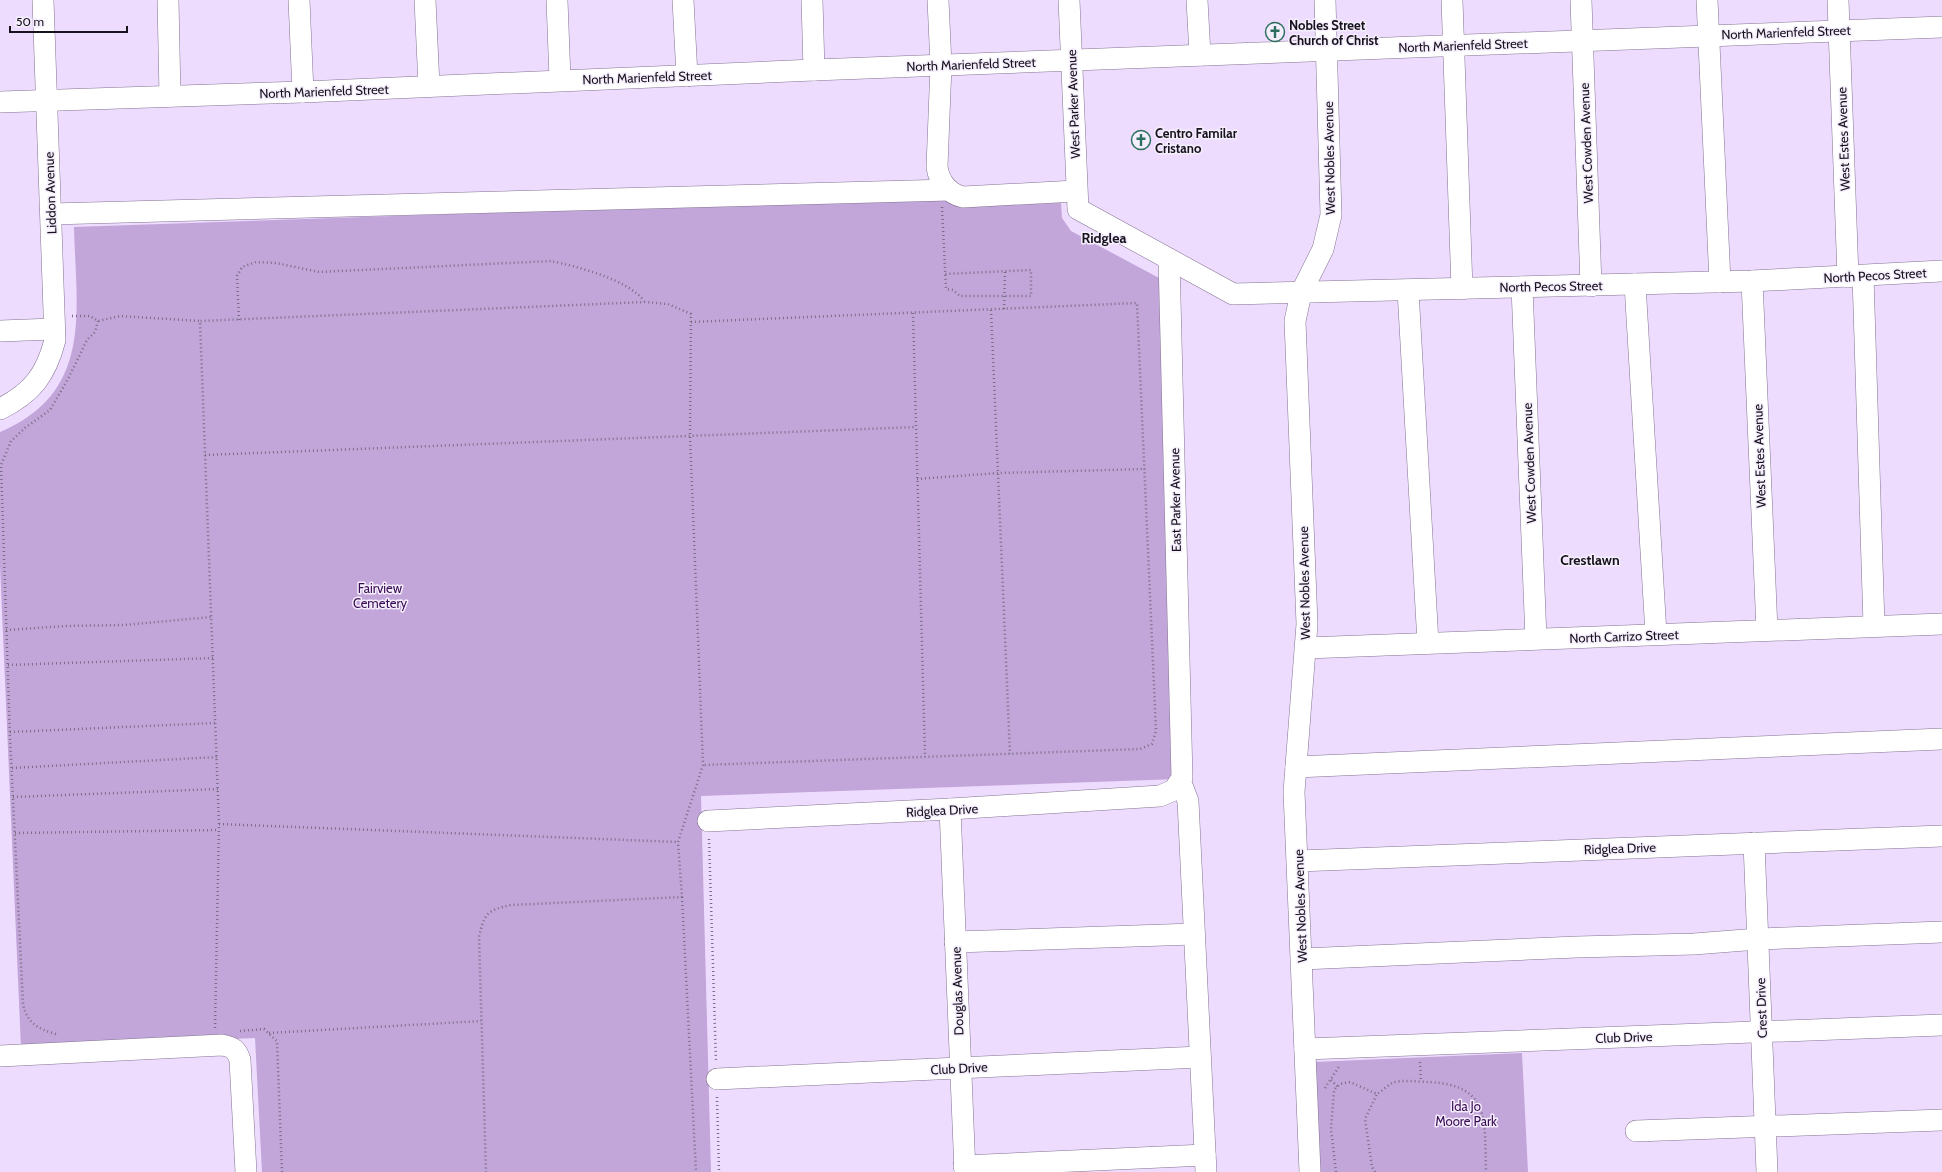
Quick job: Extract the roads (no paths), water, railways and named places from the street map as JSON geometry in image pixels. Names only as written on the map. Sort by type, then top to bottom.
[{"type":"street","name":"Liddon Avenue","points":[[0,409],[19,399],[36,383],[51,356],[55,340],[43,0]]},
{"type":"street","points":[[168,0],[170,96]]},
{"type":"street","points":[[299,0],[303,92]]},
{"type":"street","points":[[425,0],[429,86]]},
{"type":"street","points":[[556,0],[560,80]]},
{"type":"street","points":[[683,0],[687,76]]},
{"type":"street","points":[[812,0],[814,70]]},
{"type":"street","points":[[938,0],[940,65],[937,168],[938,176],[946,196]]},
{"type":"street","name":"West Parker Avenue","points":[[1069,0],[1077,200]]},
{"type":"street","points":[[1197,0],[1200,55]]},
{"type":"street","name":"West Nobles Avenue","points":[[1310,1172],[1294,792],[1308,624],[1295,321],[1301,293],[1323,249],[1331,215],[1325,0]]},
{"type":"street","points":[[1452,0],[1455,45],[1462,289]]},
{"type":"street","name":"West Cowden Avenue","points":[[1581,0],[1591,286]]},
{"type":"street","points":[[1707,0],[1720,282]]},
{"type":"street","name":"West Estes Avenue","points":[[1838,0],[1874,626]]},
{"type":"street","name":"North Marienfeld Street","points":[[0,102],[303,92],[560,80],[1942,27]]},
{"type":"street","points":[[51,214],[946,196],[1077,200],[1123,235],[1169,259]]},
{"type":"street","name":"North Pecos Street","points":[[1169,259],[1233,294],[1720,282],[1942,272]]},
{"type":"street","name":"East Parker Avenue","points":[[1169,259],[1182,778],[1176,787]]},
{"type":"street","name":"West Estes Avenue","points":[[1752,281],[1767,630]]},
{"type":"street","points":[[1635,284],[1656,634]]},
{"type":"street","name":"West Cowden Avenue","points":[[1522,287],[1536,639]]},
{"type":"street","points":[[1408,290],[1428,643]]},
{"type":"street","points":[[0,331],[54,323]]},
{"type":"street","name":"North Carrizo Street","points":[[1306,648],[1942,624]]},
{"type":"street","points":[[1296,766],[1942,739]]},
{"type":"street","points":[[965,1169],[1206,1164],[1188,801],[1183,788],[1176,787]]},
{"type":"street","name":"Ridglea Drive","points":[[708,821],[950,810],[1160,796],[1176,787]]},
{"type":"street","name":"Douglas Avenue","points":[[950,810],[965,1169]]},
{"type":"street","name":"Ridglea Drive","points":[[1298,861],[1942,836]]},
{"type":"street","name":"Crest Drive","points":[[1754,843],[1767,1172]]},
{"type":"street","points":[[1302,959],[1577,947],[1694,944],[1758,939],[1942,932]]},
{"type":"street","points":[[955,942],[1194,934]]},
{"type":"street","name":"Club Drive","points":[[1306,1049],[1942,1025]]},
{"type":"street","points":[[0,1056],[222,1045],[231,1046],[238,1052],[240,1060],[246,1172]]},
{"type":"street","name":"Club Drive","points":[[717,1079],[1200,1057]]},
{"type":"street","points":[[1636,1131],[1942,1120]]},
{"type":"place","name":"Nobles Street Church of Christ","points":[[1275,32]]},
{"type":"place","name":"Centro Familar Cristano","points":[[1141,140]]},
{"type":"district","name":"Ridglea","points":[[1104,238]]},
{"type":"district","name":"Crestlawn","points":[[1590,560]]},
{"type":"park label","name":"Fairview Cemetery","points":[[380,596]]},
{"type":"park label","name":"Ida Jo Moore Park","points":[[1466,1114]]}]
